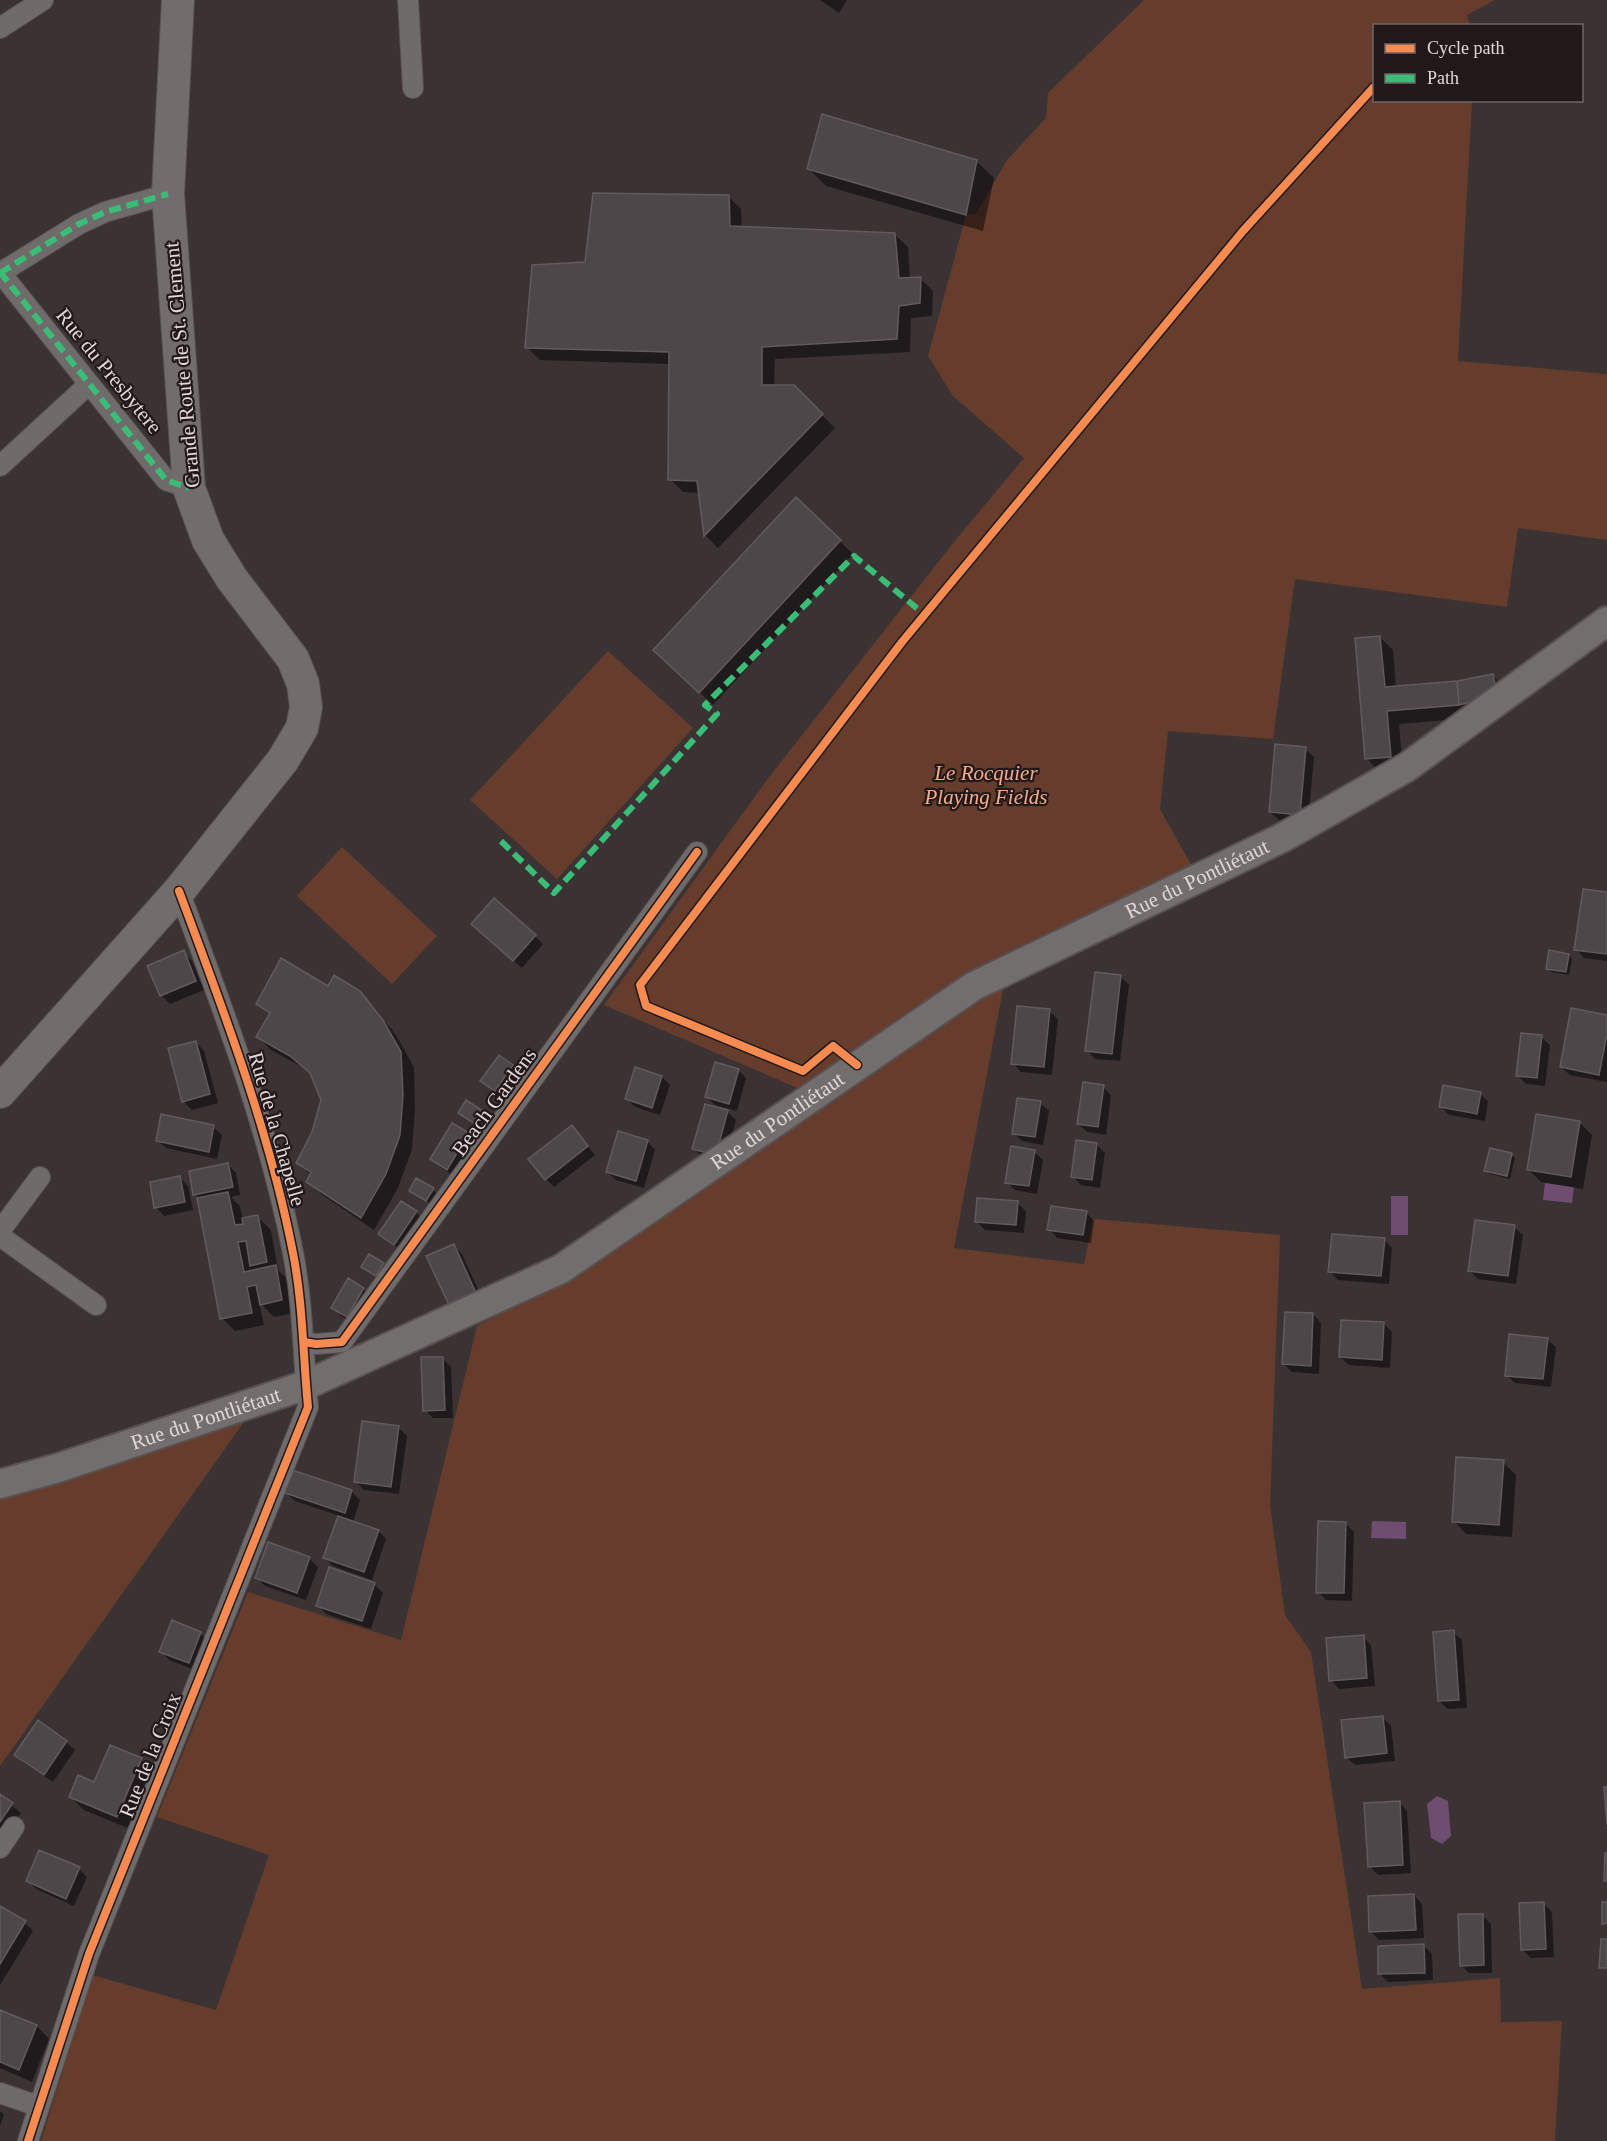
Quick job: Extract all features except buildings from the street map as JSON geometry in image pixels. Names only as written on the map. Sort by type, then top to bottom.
[{"type":"main road","name":"Grande Route de St. Clement","points":[[0,1092],[179,891],[283,760],[302,728],[306,707],[303,684],[293,660],[232,579],[208,540],[189,488],[168,195],[178,0]]},
{"type":"main road","name":"Rue du Pontliétaut","points":[[0,1484],[58,1468],[306,1385],[561,1269],[974,986],[1282,838],[1396,773],[1607,621]]},
{"type":"street","points":[[0,28],[43,0]]},
{"type":"street","points":[[408,0],[413,88]]},
{"type":"street","points":[[0,272],[79,224],[105,212],[168,195]]},
{"type":"street","name":"Rue du Presbytere","points":[[0,272],[166,480],[189,488]]},
{"type":"street","points":[[0,466],[88,385]]},
{"type":"street","name":"Beach Gardens","points":[[304,1342],[316,1344],[342,1342],[697,852]]},
{"type":"street","name":"Rue de la Chapelle","points":[[179,891],[262,1126],[293,1254],[304,1342],[306,1385]]},
{"type":"street","points":[[0,1231],[40,1177]]},
{"type":"street","points":[[0,1236],[96,1305]]},
{"type":"street","name":"Rue de la Croix","points":[[28,2141],[89,1954],[308,1407],[306,1385]]},
{"type":"street","points":[[0,1848],[14,1827]]},
{"type":"street","points":[[0,2093],[39,2106]]},
{"type":"green space","name":"Le Rocquier Playing Fields","points":[[1144,0],[1495,0],[1467,15],[1470,24],[1447,22],[1449,24],[1373,24],[1373,102],[1472,102],[1458,361],[1607,374],[1607,540],[1518,528],[1507,607],[1295,579],[1273,739],[1168,731],[1160,809],[1198,877],[1081,935],[814,1095],[604,1005],[769,777],[958,537],[1024,458],[953,396],[928,356],[966,215],[976,214],[1007,160],[1046,118],[1048,93]]},
{"type":"green space","points":[[608,651],[693,728],[557,879],[470,800]]},
{"type":"green space","points":[[342,847],[437,936],[392,984],[297,896]]},
{"type":"green space","points":[[1004,984],[954,1248],[1084,1264],[1093,1219],[1280,1235],[1270,1505],[1285,1615],[1311,1652],[1362,1989],[1500,1978],[1501,2022],[1562,2021],[1555,2141],[41,2141],[92,1975],[216,2010],[269,1855],[157,1817],[248,1592],[401,1640],[477,1326],[553,1286]]},
{"type":"green space","points":[[251,1412],[0,1766],[0,1498]]},
{"type":"shaded area","points":[[1545,1183],[1574,1187],[1572,1203],[1543,1200]]},
{"type":"shaded area","points":[[1391,1196],[1408,1196],[1408,1235],[1391,1235]]},
{"type":"shaded area","points":[[1372,1521],[1406,1522],[1406,1539],[1371,1538]]},
{"type":"shaded area","points":[[1437,1796],[1448,1801],[1451,1836],[1442,1844],[1431,1838],[1427,1804]]},
{"type":"marked path","points":[[0,273],[79,224],[105,212],[168,194]]},
{"type":"marked path","points":[[0,272],[166,480],[189,488]]},
{"type":"marked path","points":[[501,841],[554,893],[717,714],[705,705],[854,556],[925,615]]},
{"type":"cycle path","points":[[857,1065],[833,1046],[803,1071],[646,1006],[640,985],[902,642],[1243,231],[1373,88]]},
{"type":"cycle path","points":[[304,1342],[316,1344],[342,1342],[697,852]]},
{"type":"cycle path","points":[[28,2141],[89,1954],[308,1407],[299,1291],[283,1207],[244,1070],[179,891]]}]
